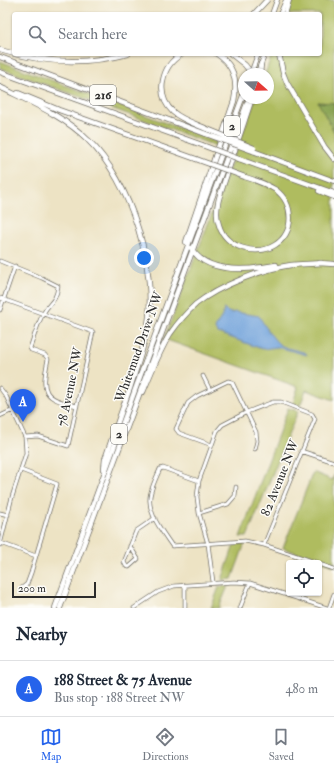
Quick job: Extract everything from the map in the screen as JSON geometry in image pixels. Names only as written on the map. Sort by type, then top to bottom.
[{"type":"highway","points":[[256,12],[267,0]]},
{"type":"highway","points":[[285,12],[287,0]]},
{"type":"highway","points":[[0,50],[12,53]]},
{"type":"highway","points":[[21,56],[63,62],[106,59],[119,56]]},
{"type":"highway","points":[[179,56],[172,61],[165,73],[162,85],[164,99],[174,112],[206,131]]},
{"type":"highway","points":[[170,295],[177,267],[235,96],[236,86],[233,71],[225,60],[220,56]]},
{"type":"highway","points":[[234,56],[247,68]]},
{"type":"highway","points":[[279,56],[287,83],[324,146],[334,159]]},
{"type":"highway","name":"216","points":[[0,57],[206,131],[266,156],[334,181]]},
{"type":"highway","points":[[260,68],[261,64]]},
{"type":"highway","name":"216","points":[[0,72],[334,194]]},
{"type":"highway","points":[[0,87],[59,110],[196,159],[228,171],[244,177],[267,185],[276,190],[288,206],[290,217],[287,232],[280,242],[270,248],[258,250],[250,250],[231,242],[218,225],[217,216],[220,195],[228,171],[250,104]]},
{"type":"highway","points":[[0,87],[69,124],[93,145],[104,158],[118,180],[142,242],[150,285],[150,306],[147,329],[137,366],[105,459],[102,480]]},
{"type":"highway","name":"Whitemud Drive NW","points":[[55,608],[240,104]]},
{"type":"highway","name":"Whitemud Drive NW","points":[[60,608],[246,104]]},
{"type":"highway","points":[[312,185],[318,191],[334,197]]},
{"type":"highway","points":[[188,243],[192,250],[201,259],[229,269],[256,269],[291,263],[334,264]]},
{"type":"highway","points":[[123,437],[170,335],[184,316],[196,304],[210,295],[266,270],[291,265],[322,263]]},
{"type":"main road","points":[[273,12],[277,0]]},
{"type":"main road","points":[[281,12],[287,0]]},
{"type":"main road","points":[[253,68],[257,56]]},
{"type":"main road","points":[[261,64],[264,56]]},
{"type":"street","points":[[0,260],[58,286],[57,293],[53,301],[43,314],[30,348],[31,350],[45,355],[48,359],[44,387],[50,396],[59,402],[77,406]]},
{"type":"street","points":[[0,310],[15,266]]},
{"type":"street","points":[[0,298],[43,314]]},
{"type":"street","name":"78 Avenue NW","points":[[25,436],[38,436],[68,446],[93,332],[43,314]]},
{"type":"street","points":[[203,376],[210,390]]},
{"type":"street","points":[[212,445],[179,433],[176,429],[188,403],[197,396],[228,381],[232,382],[256,432],[257,441],[255,448]]},
{"type":"street","points":[[0,388],[13,410],[25,436],[26,453],[1,544],[36,556]]},
{"type":"street","name":"82 Avenue NW","points":[[247,412],[273,402],[281,402],[312,414],[314,419],[264,545]]},
{"type":"street","points":[[0,416],[13,410]]},
{"type":"street","points":[[213,582],[208,544],[199,513],[197,497],[199,481],[217,431],[222,425],[247,412]]},
{"type":"street","points":[[302,451],[334,462]]},
{"type":"street","points":[[199,481],[163,468],[160,469],[150,493],[149,503],[155,518],[172,546],[245,541],[264,545],[309,560]]},
{"type":"street","points":[[21,470],[57,484],[27,584],[22,588]]},
{"type":"street","points":[[199,513],[228,504],[235,496],[236,487]]},
{"type":"street","points":[[0,513],[8,515]]},
{"type":"street","points":[[130,546],[138,559],[129,567],[126,566],[124,562],[130,546],[136,531],[155,518]]},
{"type":"street","points":[[322,564],[334,569]]},
{"type":"street","points":[[134,608],[158,592],[174,586],[213,582],[250,583],[328,608],[334,594]]},
{"type":"street","points":[[240,608],[250,583]]},
{"type":"street","points":[[185,585],[185,608]]},
{"type":"green space","points":[[293,0],[334,0],[334,400],[306,390],[300,406],[293,403],[298,387],[164,339],[254,104],[274,104],[274,68],[267,68],[271,56],[322,56],[322,12],[289,12]]},
{"type":"green space","points":[[0,61],[217,142],[216,146],[0,68]]},
{"type":"green space","points":[[318,102],[334,103],[334,132]]},
{"type":"green space","points":[[288,408],[298,411],[247,537],[240,537]]},
{"type":"green space","points":[[313,472],[332,480],[334,475],[334,566],[322,562],[322,560],[317,560],[283,548]]},
{"type":"green space","points":[[245,543],[232,579],[222,580],[234,545]]},
{"type":"green space","points":[[228,586],[219,608],[211,608],[219,587]]},
{"type":"water","points":[[224,308],[231,313],[235,312],[259,316],[271,335],[279,344],[306,353],[307,355],[278,347],[262,349],[218,333],[215,330]]},
{"type":"place","name":"188 Street & 75 Avenue","points":[[23,422]]}]
